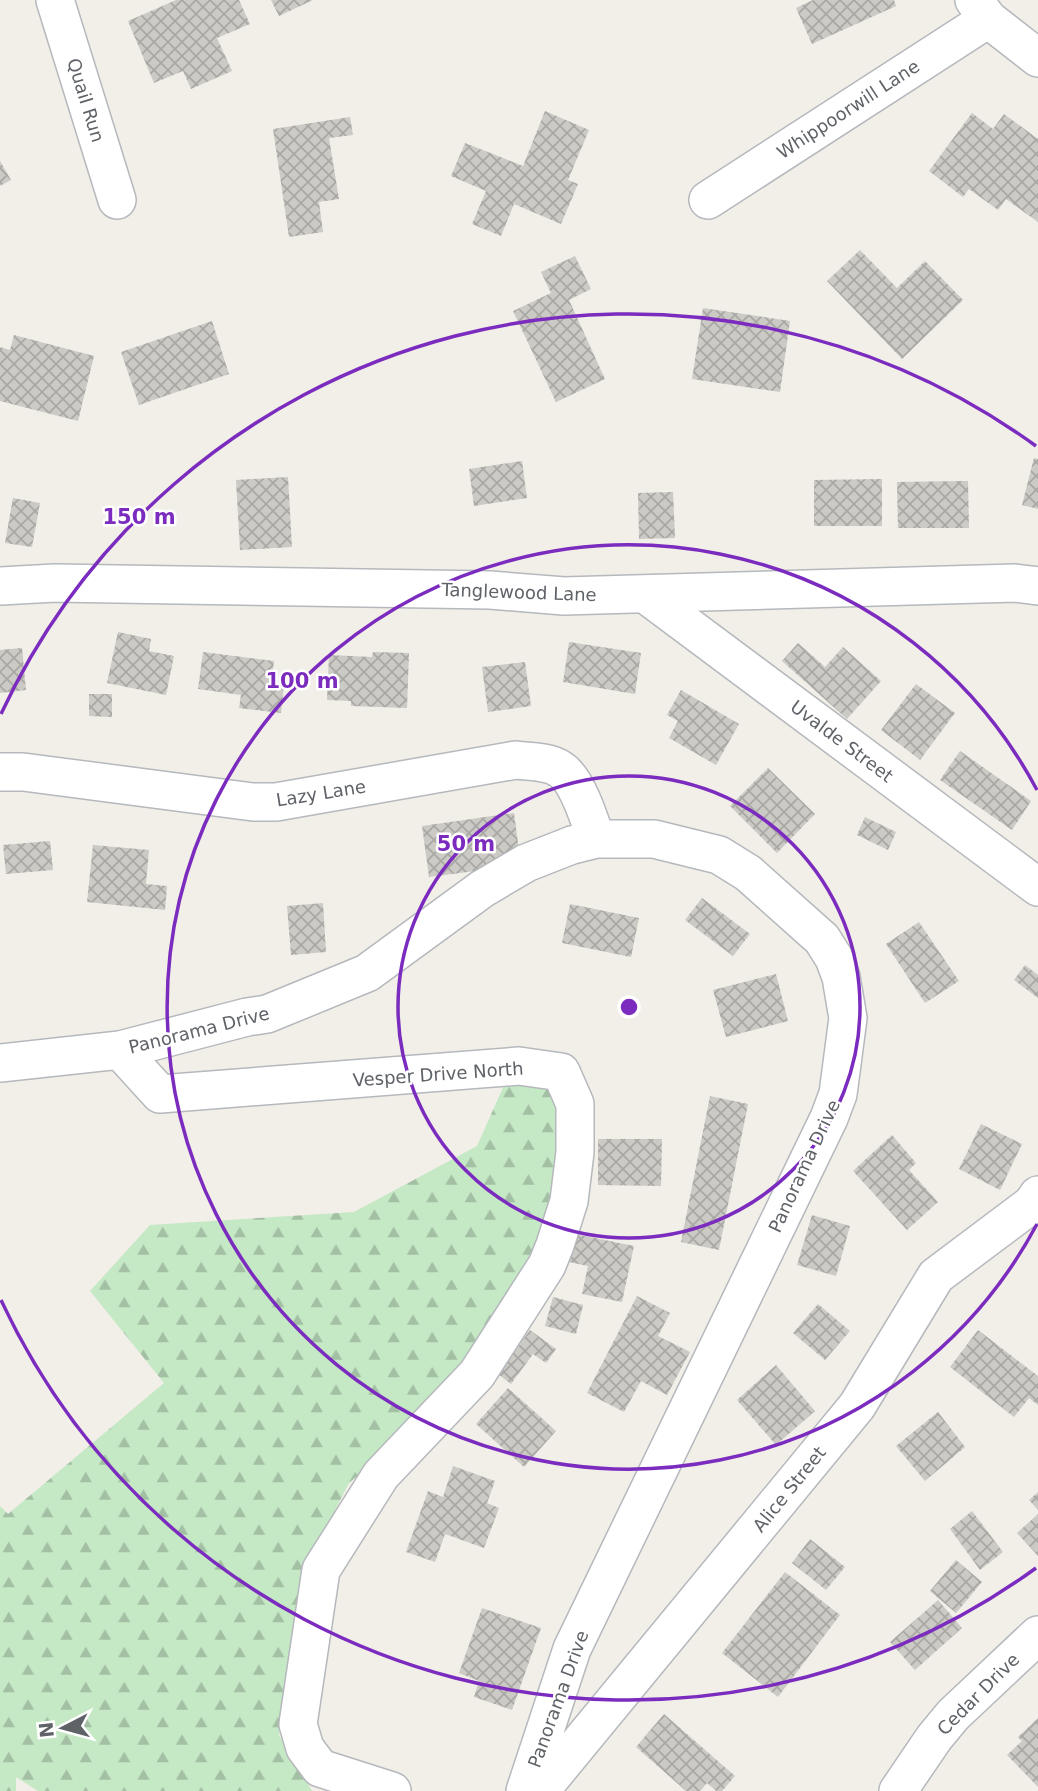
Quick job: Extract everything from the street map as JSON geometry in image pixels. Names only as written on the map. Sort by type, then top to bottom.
[{"type":"street","name":"Quail Run","points":[[55,0],[117,200]]},
{"type":"street","points":[[981,9],[1038,58]]},
{"type":"street","name":"Whippoorwill Lane","points":[[708,200],[981,9]]},
{"type":"street","name":"Tanglewood Lane","points":[[0,586],[55,583],[490,590],[564,596],[1015,583],[1038,586]]},
{"type":"street","name":"Uvalde Street","points":[[645,594],[1038,887]]},
{"type":"street","name":"Lazy Lane","points":[[0,772],[23,772],[253,802],[276,802],[516,760],[547,764],[561,769],[571,780],[596,839]]},
{"type":"street","name":"Panorama Drive","points":[[0,1063],[120,1049],[267,1014],[367,974],[482,889],[515,870],[572,845],[596,839],[654,839],[719,855],[748,873],[822,939],[841,976],[848,1018],[838,1094],[829,1118],[572,1649],[525,1791]]},
{"type":"street","name":"Vesper Drive North","points":[[120,1049],[160,1094],[519,1066],[561,1072],[575,1104],[575,1152],[569,1201],[547,1265],[477,1374],[381,1475],[321,1570],[298,1724],[305,1748],[320,1768],[391,1791]]},
{"type":"street","name":"Alice Street","points":[[540,1791],[857,1406],[936,1276],[1032,1204],[1038,1195]]},
{"type":"street","name":"Cedar Drive","points":[[898,1791],[953,1715],[1038,1634]]},
{"type":"green space","points":[[552,1081],[567,1120],[565,1169],[520,1296],[419,1423],[349,1483],[308,1563],[279,1735],[312,1791],[38,1791],[16,1777],[16,1791],[0,1791],[0,1506],[8,1514],[164,1383],[90,1291],[150,1225],[354,1212],[477,1146],[505,1083]]},
{"type":"building","points":[[176,0],[239,0],[250,24],[217,38],[232,71],[191,89],[183,71],[154,83],[128,21]]},
{"type":"building","points":[[271,0],[313,0],[279,16]]},
{"type":"building","points":[[813,0],[894,0],[896,6],[812,44],[796,8]]},
{"type":"building","points":[[545,111],[589,130],[568,180],[578,184],[561,224],[514,204],[501,236],[472,224],[486,191],[451,176],[465,143],[523,166]]},
{"type":"building","points":[[972,113],[993,129],[1004,114],[1038,139],[1038,222],[1006,199],[998,210],[969,189],[963,197],[929,171]]},
{"type":"building","points":[[350,117],[353,135],[329,138],[339,199],[319,202],[323,232],[289,237],[273,129]]},
{"type":"building","points":[[0,161],[11,180],[0,186]]},
{"type":"building","points":[[860,250],[897,288],[925,261],[963,300],[902,359],[827,281]]},
{"type":"building","points":[[575,256],[591,289],[569,300],[605,379],[556,402],[513,311],[551,293],[541,272]]},
{"type":"building","points":[[703,308],[790,321],[780,392],[692,379]]},
{"type":"building","points":[[212,321],[229,374],[139,405],[121,352]]},
{"type":"building","points":[[14,335],[94,356],[78,421],[0,401],[0,347],[10,350]]},
{"type":"building","points":[[1034,458],[1038,459],[1038,509],[1022,505]]},
{"type":"building","points":[[522,461],[527,498],[474,506],[469,469]]},
{"type":"building","points":[[288,477],[292,547],[240,550],[236,480]]},
{"type":"building","points":[[882,479],[882,526],[814,526],[814,480]]},
{"type":"building","points":[[968,481],[969,528],[898,528],[897,482]]},
{"type":"building","points":[[673,492],[675,538],[639,539],[638,493]]},
{"type":"building","points":[[13,498],[40,503],[32,547],[5,543]]},
{"type":"building","points":[[118,632],[151,639],[149,651],[174,656],[166,695],[107,683]]},
{"type":"building","points":[[569,642],[641,653],[635,694],[563,682]]},
{"type":"building","points":[[798,643],[825,667],[843,647],[881,681],[847,719],[782,661]]},
{"type":"building","points":[[22,648],[26,690],[0,693],[0,650]]},
{"type":"building","points":[[203,652],[274,661],[271,684],[284,685],[281,713],[239,708],[241,695],[198,689]]},
{"type":"building","points":[[373,652],[409,653],[407,708],[351,706],[351,701],[327,700],[329,655],[372,657]]},
{"type":"building","points":[[525,662],[531,706],[488,712],[482,667]]},
{"type":"building","points":[[916,684],[955,713],[920,760],[881,730]]},
{"type":"building","points":[[681,690],[739,724],[716,765],[669,738],[678,721],[667,715]]},
{"type":"building","points":[[89,694],[112,694],[112,717],[89,716]]},
{"type":"building","points":[[960,751],[1031,801],[1012,830],[940,780]]},
{"type":"building","points":[[768,768],[815,814],[777,853],[730,806]]},
{"type":"building","points":[[514,813],[521,865],[429,877],[422,826]]},
{"type":"building","points":[[865,817],[896,832],[888,850],[857,835]]},
{"type":"building","points":[[50,841],[53,870],[6,874],[3,845]]},
{"type":"building","points":[[93,845],[149,850],[146,884],[167,886],[165,910],[87,902]]},
{"type":"building","points":[[702,898],[750,934],[733,956],[685,920]]},
{"type":"building","points":[[323,903],[326,952],[291,955],[287,906]]},
{"type":"building","points":[[570,904],[639,918],[631,957],[562,943]]},
{"type":"building","points":[[919,922],[959,981],[925,1003],[886,944]]},
{"type":"building","points":[[1025,965],[1038,975],[1038,998],[1014,980]]},
{"type":"building","points":[[776,974],[788,1021],[726,1037],[713,990]]},
{"type":"building","points":[[710,1096],[748,1104],[719,1250],[681,1242]]},
{"type":"building","points":[[981,1124],[1022,1144],[1000,1190],[959,1169]]},
{"type":"building","points":[[892,1135],[916,1163],[909,1170],[938,1202],[907,1230],[853,1171]]},
{"type":"building","points":[[598,1139],[662,1139],[661,1186],[598,1185]]},
{"type":"building","points":[[812,1215],[850,1226],[836,1276],[797,1265]]},
{"type":"building","points":[[575,1234],[634,1246],[622,1302],[582,1294],[588,1266],[569,1262]]},
{"type":"building","points":[[637,1296],[670,1313],[658,1336],[690,1352],[667,1395],[641,1381],[624,1412],[587,1393]]},
{"type":"building","points":[[553,1297],[583,1305],[576,1334],[545,1326]]},
{"type":"building","points":[[818,1304],[850,1331],[825,1360],[793,1333]]},
{"type":"building","points":[[530,1330],[556,1349],[546,1363],[533,1354],[511,1384],[498,1374]]},
{"type":"building","points":[[978,1330],[1038,1376],[1038,1405],[1029,1398],[1014,1417],[950,1367]]},
{"type":"building","points":[[776,1365],[815,1411],[776,1445],[737,1400]]},
{"type":"building","points":[[508,1388],[556,1431],[524,1467],[476,1424]]},
{"type":"building","points":[[938,1412],[965,1447],[925,1481],[896,1446]]},
{"type":"building","points":[[453,1466],[495,1481],[487,1503],[499,1508],[484,1548],[445,1534],[435,1562],[406,1552],[428,1491],[443,1497]]},
{"type":"building","points":[[1038,1492],[1038,1510],[1029,1500]]},
{"type":"building","points":[[972,1511],[1003,1552],[980,1570],[950,1529]]},
{"type":"building","points":[[1038,1514],[1038,1556],[1017,1533]]},
{"type":"building","points":[[810,1539],[845,1567],[826,1590],[792,1563]]},
{"type":"building","points":[[956,1560],[982,1582],[956,1613],[930,1591]]},
{"type":"building","points":[[785,1572],[840,1615],[778,1697],[722,1653]]},
{"type":"building","points":[[938,1600],[962,1628],[915,1670],[890,1642]]},
{"type":"building","points":[[482,1608],[541,1628],[512,1710],[474,1697],[479,1681],[459,1673]]},
{"type":"building","points":[[664,1714],[735,1776],[722,1791],[716,1791],[707,1783],[700,1791],[686,1791],[636,1747]]},
{"type":"building","points":[[1038,1718],[1038,1787],[1007,1755],[1022,1741],[1018,1737]]}]
